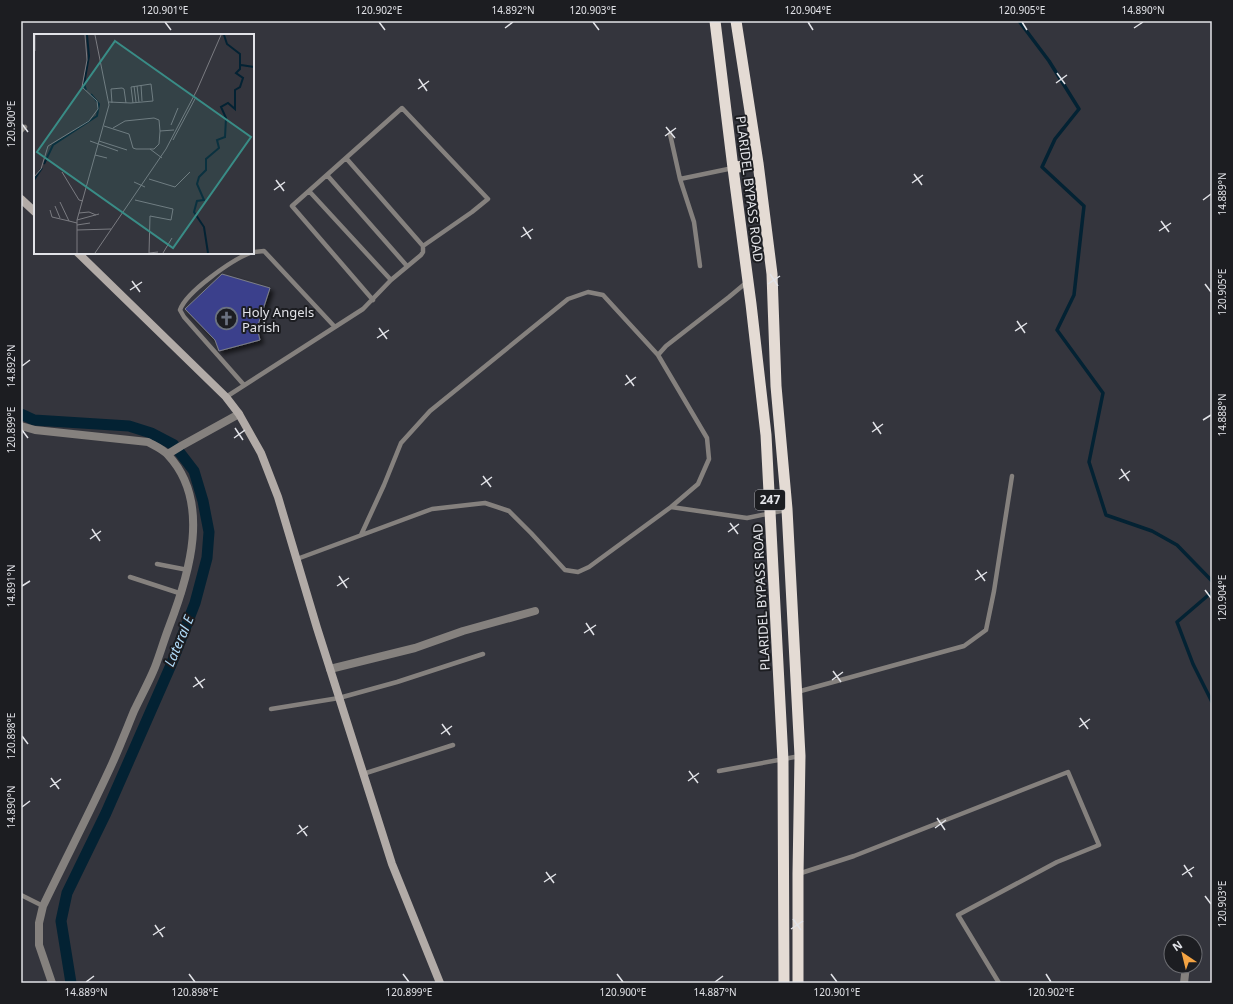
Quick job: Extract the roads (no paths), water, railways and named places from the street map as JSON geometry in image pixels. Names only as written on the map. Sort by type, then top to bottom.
[{"type":"highway","name":"PLARIDEL BYPASS ROAD","points":[[715,21],[766,435],[783,760],[784,983]]},
{"type":"highway","name":"PLARIDEL BYPASS ROAD","points":[[736,21],[758,163],[772,274],[776,386],[787,509],[800,756],[798,983]]},
{"type":"highway","points":[[733,168],[758,163]]},
{"type":"main road","points":[[21,199],[34,211]]},
{"type":"main road","points":[[79,254],[226,397],[239,414],[261,453],[278,496],[330,669],[392,864],[440,983]]},
{"type":"street","points":[[170,453],[239,414]]},
{"type":"street","points":[[21,426],[35,430],[148,442],[170,453],[188,486],[193,515],[193,539],[188,570],[182,594],[155,668],[112,763],[43,906],[39,923],[39,945],[52,983]]},
{"type":"street","points":[[330,669],[415,648],[463,631],[535,611]]},
{"type":"lane","points":[[373,300],[292,206],[402,108],[488,198],[472,212],[423,246]]},
{"type":"lane","points":[[670,134],[680,179],[694,222],[700,266]]},
{"type":"lane","points":[[226,397],[334,326],[350,318],[373,300],[391,280],[423,252],[423,246],[346,158]]},
{"type":"lane","points":[[680,179],[733,168]]},
{"type":"lane","points":[[327,175],[407,266]]},
{"type":"lane","points":[[309,191],[391,280]]},
{"type":"lane","points":[[254,252],[264,251],[334,326]]},
{"type":"lane","points":[[244,385],[184,317],[180,310],[181,305],[214,274],[247,254]]},
{"type":"lane","points":[[658,355],[666,346],[729,298],[748,281]]},
{"type":"lane","points":[[297,559],[432,509],[485,503],[509,511],[532,533],[565,570],[578,572],[589,567],[671,507],[698,484],[709,459],[707,438],[658,355],[602,295],[588,292],[568,299],[430,411],[401,444],[361,535]]},
{"type":"lane","points":[[797,692],[964,646],[986,630],[994,592],[1012,476]]},
{"type":"lane","points":[[671,507],[747,518],[787,509]]},
{"type":"lane","points":[[157,564],[188,570]]},
{"type":"lane","points":[[130,577],[182,594]]},
{"type":"lane","points":[[271,709],[339,698],[397,682],[484,654]]},
{"type":"lane","points":[[363,774],[453,744]]},
{"type":"lane","points":[[719,771],[800,756]]},
{"type":"lane","points":[[798,874],[854,856],[1068,772],[1099,845],[1056,862],[958,915],[999,983]]},
{"type":"lane","points":[[21,895],[43,906]]},
{"type":"waterway","points":[[1019,21],[1049,61],[1079,109],[1055,139],[1042,167],[1084,206],[1074,295],[1057,330],[1103,393],[1089,462],[1106,515],[1152,531],[1177,545],[1212,581]]},
{"type":"waterway","name":"Lateral E","points":[[21,414],[34,420],[129,426],[151,433],[174,445],[194,471],[203,501],[209,532],[207,558],[195,603],[171,665],[106,813],[67,893],[61,921],[71,983]]},
{"type":"waterway","points":[[1212,592],[1177,622],[1193,664],[1212,702]]},
{"type":"place","name":"Holy Angels Parish","points":[[227,319]]}]
